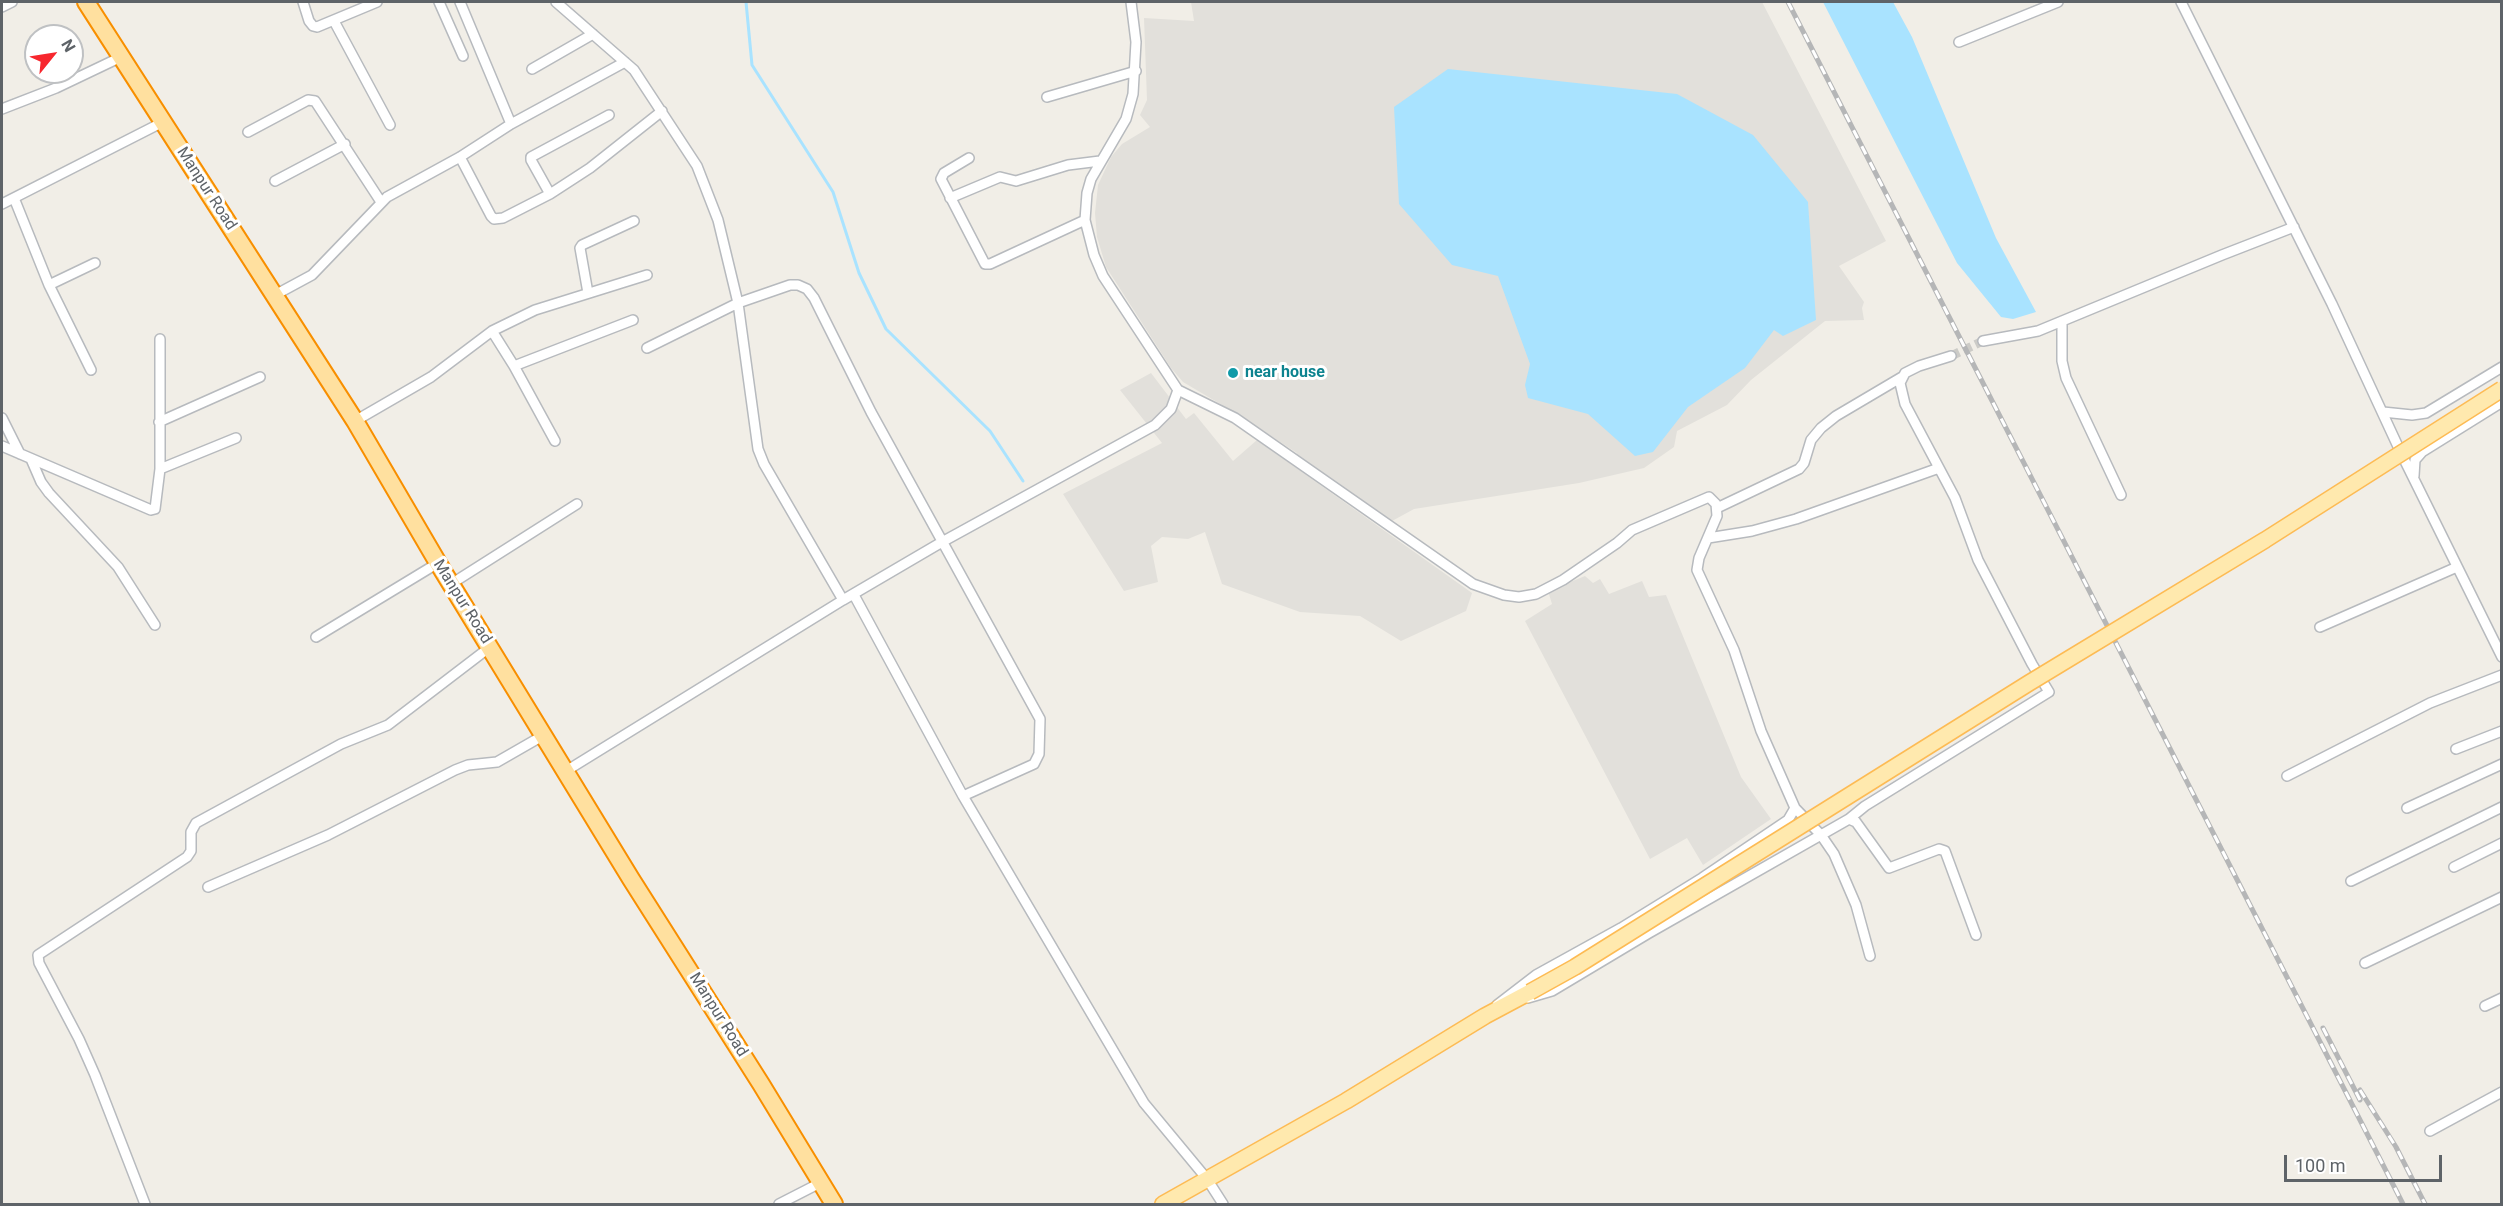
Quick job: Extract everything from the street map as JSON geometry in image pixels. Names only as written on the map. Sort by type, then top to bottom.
[{"type":"highway","name":"Manpur Road","points":[[86,2],[355,421],[438,563],[834,1204]]},
{"type":"main road","points":[[1163,1204],[1346,1101],[1485,1016],[1575,967],[2029,683],[2265,540],[2502,389]]},
{"type":"street","points":[[2,7],[12,2]]},
{"type":"street","points":[[303,2],[313,26],[322,26],[377,2]]},
{"type":"street","points":[[439,2],[463,56]]},
{"type":"street","points":[[460,2],[511,124]]},
{"type":"street","points":[[556,2],[626,62],[662,111],[697,166],[718,220],[738,303],[758,449],[764,464],[843,600]]},
{"type":"street","points":[[1131,2],[1136,42],[1133,94],[1126,118],[1100,161],[1087,193],[1085,220],[1088,238],[1103,276],[1178,390],[1236,418],[1473,584],[1504,596],[1519,597],[1536,594],[1563,580],[1632,530],[1709,496],[1717,508],[1717,516],[1697,564],[1698,576],[1734,650],[1761,731],[1795,808],[1821,835],[1834,854],[1851,890],[1870,956]]},
{"type":"street","points":[[1959,42],[2058,2]]},
{"type":"street","points":[[2181,2],[2294,227],[2401,453],[2502,657]]},
{"type":"street","points":[[334,21],[390,125]]},
{"type":"street","points":[[532,69],[593,34]]},
{"type":"street","points":[[2,109],[56,88],[121,57]]},
{"type":"street","points":[[275,295],[312,275],[381,202],[460,157],[511,124],[626,62]]},
{"type":"street","points":[[1047,97],[1136,71]]},
{"type":"street","points":[[248,132],[311,99],[319,104],[381,202]]},
{"type":"street","points":[[460,157],[494,219],[503,218],[550,194],[615,150],[662,111]]},
{"type":"street","points":[[550,194],[531,157],[609,116]]},
{"type":"street","points":[[2,204],[163,122]]},
{"type":"street","points":[[275,181],[345,144]]},
{"type":"street","points":[[969,158],[942,176],[941,179],[982,260],[987,264],[1085,220]]},
{"type":"street","points":[[950,198],[1000,177],[1017,181],[1068,165],[1100,161]]},
{"type":"street","points":[[14,198],[49,285],[91,370]]},
{"type":"street","points":[[588,293],[580,248],[634,221]]},
{"type":"street","points":[[1983,341],[2038,331],[2294,227]]},
{"type":"street","points":[[49,285],[95,263]]},
{"type":"street","points":[[355,421],[431,376],[492,331],[535,310],[647,275]]},
{"type":"street","points":[[647,348],[738,303],[790,285],[798,285],[807,289],[814,298],[872,412],[1040,719],[1039,754],[1034,764],[963,796]]},
{"type":"street","points":[[514,366],[633,320]]},
{"type":"street","points":[[2062,321],[2062,361],[2066,378],[2121,495]]},
{"type":"street","points":[[492,331],[555,441]]},
{"type":"street","points":[[2,446],[151,510],[156,507],[160,469],[160,339]]},
{"type":"street","points":[[1717,508],[1799,469],[1804,463],[1811,440],[1836,416],[1910,370],[1951,356]]},
{"type":"street","points":[[2383,412],[2412,415],[2426,413],[2502,367]]},
{"type":"street","points":[[159,422],[260,376]]},
{"type":"street","points":[[1523,996],[1552,991],[1849,819],[1865,806],[2049,692],[1978,560],[1956,498],[1905,404],[1900,383],[1902,377]]},
{"type":"street","points":[[566,771],[843,600],[942,542],[1155,425],[1171,409],[1178,390]]},
{"type":"street","points":[[2414,478],[2415,460],[2422,452],[2502,402]]},
{"type":"street","points":[[2,418],[20,454]]},
{"type":"street","points":[[160,469],[236,438]]},
{"type":"street","points":[[32,459],[49,493],[118,567],[155,625]]},
{"type":"street","points":[[1708,538],[1752,531],[1796,519],[1939,468]]},
{"type":"street","points":[[451,584],[577,504]]},
{"type":"street","points":[[316,637],[438,563]]},
{"type":"street","points":[[2319,627],[2457,567]]},
{"type":"street","points":[[854,595],[963,796],[1144,1103],[1207,1179],[1223,1204]]},
{"type":"street","points":[[145,1204],[95,1075],[39,963],[38,955],[186,857],[191,851],[191,832],[196,823],[341,744],[388,726],[490,647]]},
{"type":"street","points":[[2287,776],[2430,703],[2502,675]]},
{"type":"street","points":[[2456,749],[2502,731]]},
{"type":"street","points":[[208,887],[328,836],[462,766],[497,762],[544,735]]},
{"type":"street","points":[[2407,808],[2502,764]]},
{"type":"street","points":[[2351,880],[2502,807]]},
{"type":"street","points":[[1485,1016],[1504,998],[1536,975],[1622,928],[1702,878],[1788,820],[1795,808]]},
{"type":"street","points":[[1849,819],[1856,822],[1888,868],[1937,849],[1944,849],[1976,935]]},
{"type":"street","points":[[2454,867],[2502,843]]},
{"type":"street","points":[[2365,963],[2502,897]]},
{"type":"street","points":[[2485,1006],[2502,998]]},
{"type":"street","points":[[2430,1131],[2502,1092]]},
{"type":"street","points":[[779,1204],[820,1183]]},
{"type":"shaded area","points":[[1191,2],[1762,2],[1886,241],[1839,266],[1864,302],[1862,308],[1864,320],[1825,321],[1751,380],[1727,405],[1677,431],[1674,447],[1644,468],[1579,483],[1414,509],[1392,521],[1296,456],[1297,453],[1183,382],[1171,368],[1106,267],[1097,237],[1095,213],[1098,185],[1111,157],[1122,144],[1150,127],[1140,115],[1147,100],[1144,18],[1194,21]]},
{"type":"shaded area","points":[[1151,373],[1186,419],[1194,413],[1233,461],[1257,440],[1472,593],[1466,611],[1401,641],[1360,616],[1300,612],[1222,584],[1205,532],[1188,539],[1162,537],[1151,546],[1158,582],[1124,591],[1063,494],[1162,443],[1120,390]]},
{"type":"shaded area","points":[[1585,576],[1593,583],[1600,579],[1609,594],[1642,581],[1649,597],[1666,595],[1741,777],[1771,819],[1703,865],[1687,838],[1650,859],[1525,621],[1552,604],[1548,591]]},
{"type":"water","points":[[1823,2],[1893,2],[1912,37],[1996,238],[2036,312],[2013,319],[2001,317],[1957,263]]},
{"type":"water","points":[[1448,69],[1677,94],[1753,135],[1808,202],[1816,320],[1783,336],[1774,330],[1745,368],[1688,407],[1653,452],[1635,456],[1588,414],[1528,398],[1525,385],[1530,364],[1498,276],[1452,265],[1399,204],[1394,107]]},
{"type":"waterway","points":[[746,2],[752,65],[833,192],[859,273],[886,329],[990,431],[1023,481]]},
{"type":"tunnel","points":[[1951,356],[1983,341]]},
{"type":"railway","points":[[1788,2],[2403,1204]]},
{"type":"railway","points":[[2323,1028],[2360,1100]]},
{"type":"railway","points":[[2360,1090],[2396,1147],[2425,1204]]},
{"type":"place","name":"near house","points":[[1233,373]]}]
